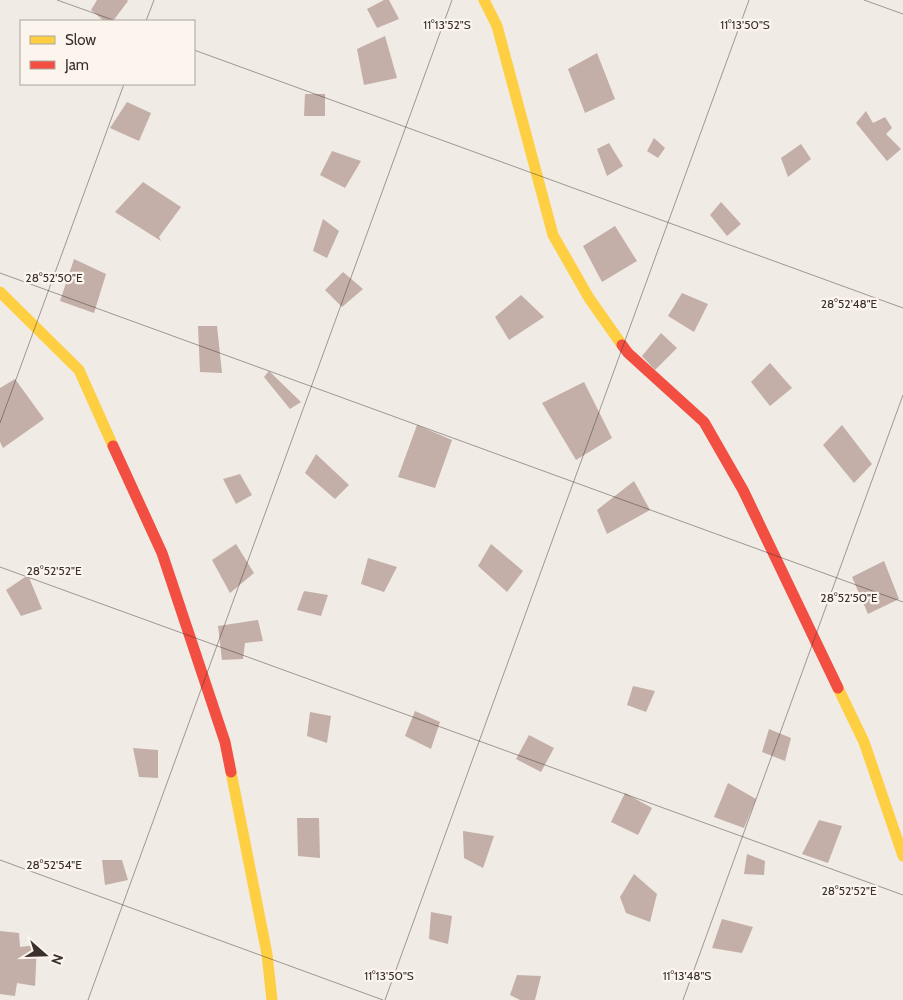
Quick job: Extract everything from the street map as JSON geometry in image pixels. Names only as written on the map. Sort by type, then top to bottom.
[{"type":"street","points":[[484,0],[497,26],[553,235],[588,298],[628,353],[704,422],[744,490],[864,742],[903,856]]},
{"type":"street","points":[[0,292],[79,370],[162,553],[225,742],[267,954],[272,1000]]},
{"type":"building","points":[[97,0],[128,1],[114,20],[103,20],[91,10]]},
{"type":"building","points":[[384,0],[389,0],[399,19],[377,28],[367,9]]},
{"type":"building","points":[[385,36],[397,78],[364,85],[357,49]]},
{"type":"building","points":[[597,53],[615,99],[585,113],[568,69]]},
{"type":"building","points":[[305,94],[325,94],[325,116],[304,116]]},
{"type":"building","points":[[127,102],[151,113],[139,141],[110,128]]},
{"type":"building","points":[[866,111],[873,123],[885,117],[892,128],[886,134],[901,149],[887,161],[856,123]]},
{"type":"building","points":[[654,138],[665,148],[658,158],[647,151]]},
{"type":"building","points":[[609,143],[623,166],[607,176],[597,149]]},
{"type":"building","points":[[801,144],[811,159],[788,177],[781,158]]},
{"type":"building","points":[[332,151],[361,161],[345,188],[320,175]]},
{"type":"building","points":[[143,182],[181,207],[159,237],[161,241],[115,212]]},
{"type":"building","points":[[721,202],[741,224],[727,236],[710,215]]},
{"type":"building","points":[[323,219],[339,231],[327,258],[313,251]]},
{"type":"building","points":[[615,226],[637,261],[602,282],[583,246]]},
{"type":"building","points":[[74,259],[106,274],[94,313],[60,301]]},
{"type":"building","points":[[343,272],[363,289],[342,307],[325,290]]},
{"type":"building","points":[[682,293],[708,304],[694,332],[668,316]]},
{"type":"building","points":[[521,295],[544,317],[509,340],[495,317]]},
{"type":"building","points":[[198,326],[217,326],[222,373],[200,372]]},
{"type":"building","points":[[661,333],[677,348],[655,370],[642,356]]},
{"type":"building","points":[[770,363],[792,388],[770,406],[751,382]]},
{"type":"building","points":[[269,371],[301,402],[290,409],[264,377]]},
{"type":"building","points":[[15,379],[44,419],[3,448],[0,442],[0,388]]},
{"type":"building","points":[[584,382],[612,438],[576,460],[542,403]]},
{"type":"building","points":[[417,425],[452,440],[435,488],[398,477]]},
{"type":"building","points":[[842,425],[872,464],[854,483],[823,445]]},
{"type":"building","points":[[316,454],[349,485],[335,499],[305,473]]},
{"type":"building","points":[[240,474],[252,495],[236,504],[223,479]]},
{"type":"building","points":[[634,481],[650,510],[607,534],[597,510]]},
{"type":"building","points":[[236,544],[254,573],[230,593],[212,560]]},
{"type":"building","points":[[491,544],[523,571],[507,592],[478,566]]},
{"type":"building","points":[[368,558],[397,567],[384,592],[361,584]]},
{"type":"building","points":[[884,561],[899,599],[868,614],[852,577]]},
{"type":"building","points":[[28,575],[42,609],[21,616],[6,590]]},
{"type":"building","points":[[304,591],[328,595],[321,616],[297,610]]},
{"type":"building","points":[[258,620],[263,641],[245,643],[243,659],[222,660],[218,626]]},
{"type":"building","points":[[633,686],[655,691],[646,712],[627,705]]},
{"type":"building","points":[[415,711],[440,722],[431,749],[405,736]]},
{"type":"building","points":[[310,712],[331,716],[327,743],[307,736]]},
{"type":"building","points":[[769,729],[791,738],[785,761],[762,752]]},
{"type":"building","points":[[529,735],[554,748],[541,772],[516,759]]},
{"type":"building","points":[[133,748],[158,750],[158,778],[139,777]]},
{"type":"building","points":[[728,783],[756,799],[744,828],[714,817]]},
{"type":"building","points":[[625,793],[652,808],[638,835],[611,822]]},
{"type":"building","points":[[297,818],[319,818],[320,858],[298,856]]},
{"type":"building","points":[[819,820],[842,826],[828,863],[802,854]]},
{"type":"building","points":[[463,831],[494,836],[483,868],[464,858]]},
{"type":"building","points":[[747,854],[765,861],[764,875],[744,874]]},
{"type":"building","points":[[102,860],[122,860],[128,880],[105,885]]},
{"type":"building","points":[[634,874],[657,894],[650,922],[626,913],[620,897]]},
{"type":"building","points":[[431,912],[452,916],[448,944],[429,939]]},
{"type":"building","points":[[722,919],[753,927],[742,953],[712,948]]},
{"type":"building","points":[[0,931],[19,933],[20,947],[37,945],[35,986],[17,983],[15,996],[0,994]]},
{"type":"building","points":[[517,975],[541,976],[535,1000],[520,1000],[510,995]]},
{"type":"traffic: slow","points":[[484,0],[497,26],[553,235],[589,298],[622,345]]},
{"type":"traffic: slow","points":[[0,292],[79,370],[113,446]]},
{"type":"traffic: slow","points":[[838,688],[864,742],[903,856]]},
{"type":"traffic: slow","points":[[231,772],[267,954],[272,1000]]},
{"type":"traffic: jam","points":[[622,345],[628,353],[704,422],[743,490],[838,688]]},
{"type":"traffic: jam","points":[[113,446],[162,553],[225,742],[231,772]]}]
